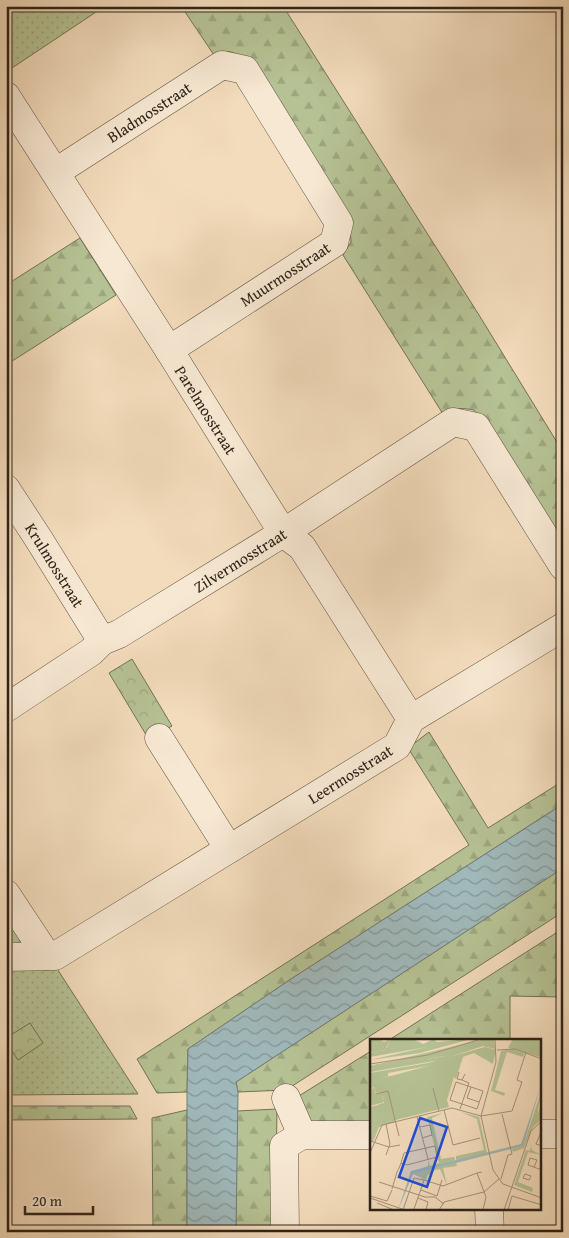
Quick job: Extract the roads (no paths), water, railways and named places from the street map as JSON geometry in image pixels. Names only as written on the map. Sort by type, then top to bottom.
[{"type":"street","name":"Bladmosstraat","points":[[56,172],[222,65],[244,70]]},
{"type":"street","name":"Muurmosstraat","points":[[169,350],[334,243],[339,223],[244,70]]},
{"type":"street","name":"Parelmosstraat","points":[[6,96],[169,350],[283,533],[302,547],[411,719]]},
{"type":"street","name":"Zilvermosstraat","points":[[6,708],[91,652],[102,641],[120,634],[283,533],[453,422],[476,426],[563,566]]},
{"type":"street","name":"Krulmosstraat","points":[[6,489],[102,641]]},
{"type":"street","name":"Leermosstraat","points":[[6,957],[55,956],[396,746],[411,719],[563,627]]},
{"type":"street","points":[[159,738],[229,850]]},
{"type":"street","points":[[6,894],[47,956]]},
{"type":"street","points":[[286,1098],[302,1135]]},
{"type":"street","points":[[542,1134],[563,1134]]},
{"type":"street","points":[[285,1232],[284,1146],[302,1135],[370,1135]]},
{"type":"street","points":[[489,1210],[490,1232]]},
{"type":"water","points":[[563,804],[563,868],[236,1082],[238,1092],[236,1232],[187,1232],[188,1049],[291,979]]}]
